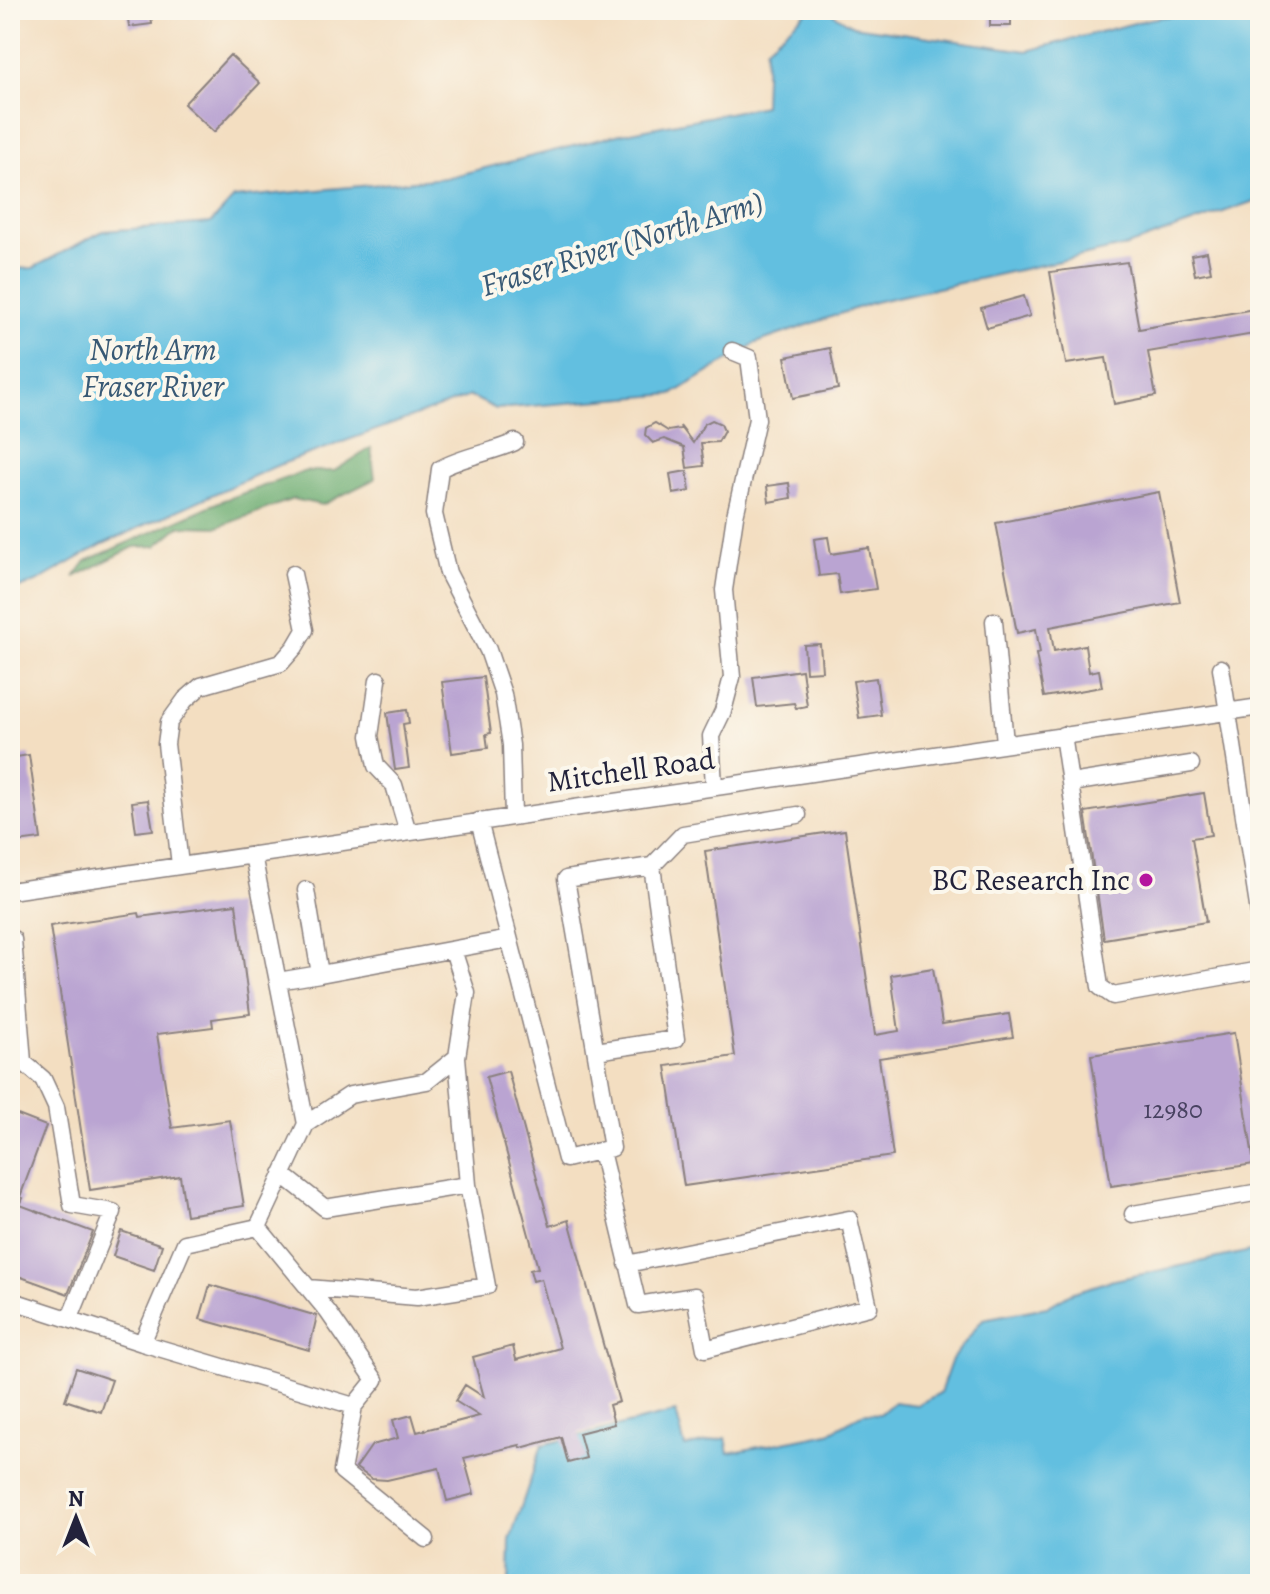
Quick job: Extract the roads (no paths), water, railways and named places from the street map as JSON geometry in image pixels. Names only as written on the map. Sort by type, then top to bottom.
[{"type":"street","points":[[714,786],[711,736],[723,711],[732,677],[724,590],[735,516],[757,419],[749,358],[732,351]]},
{"type":"street","points":[[513,816],[511,745],[503,694],[488,650],[448,573],[434,514],[440,469],[454,461],[496,451],[515,442]]},
{"type":"street","points":[[180,865],[166,744],[169,722],[185,700],[201,686],[281,663],[295,647],[305,630],[293,574]]},
{"type":"street","points":[[994,621],[1005,743]]},
{"type":"street","points":[[1221,668],[1260,919]]},
{"type":"street","points":[[378,680],[370,736],[376,766],[394,785],[408,832]]},
{"type":"street","name":"Mitchell Road","points":[[10,891],[1260,707]]},
{"type":"street","points":[[1063,735],[1100,987],[1113,996],[1260,970]]},
{"type":"street","points":[[1071,783],[1191,764]]},
{"type":"street","points":[[479,821],[566,1159],[612,1148],[566,879],[652,866],[683,834],[798,815]]},
{"type":"street","points":[[253,855],[306,1124]]},
{"type":"street","points":[[596,1051],[676,1039],[652,866]]},
{"type":"street","points":[[306,890],[320,974]]},
{"type":"street","points":[[13,939],[16,1064],[43,1079],[56,1107],[72,1205],[113,1212],[70,1318]]},
{"type":"street","points":[[278,981],[509,939]]},
{"type":"street","points":[[308,1288],[417,1297],[487,1286],[468,1185],[457,1057],[467,993],[453,950]]},
{"type":"street","points":[[258,1227],[306,1124],[350,1095],[427,1081],[457,1057]]},
{"type":"street","points":[[601,1151],[627,1264],[638,1305],[695,1296],[705,1349],[869,1307],[849,1219],[627,1264]]},
{"type":"street","points":[[282,1174],[325,1208],[468,1185]]},
{"type":"street","points":[[1133,1214],[1260,1192]]},
{"type":"street","points":[[142,1343],[185,1243],[258,1227]]},
{"type":"street","points":[[258,1227],[328,1312],[375,1380],[354,1406],[342,1471],[426,1539]]},
{"type":"street","points":[[10,1300],[354,1406]]},
{"type":"water","name":"North Arm Fraser River","points":[[809,10],[827,10],[853,26],[1027,51],[1150,19],[1207,10],[1260,10],[1260,199],[1127,246],[874,302],[756,343],[673,394],[496,409],[470,396],[276,466],[103,544],[36,582],[10,591],[10,269],[33,268],[103,231],[211,223],[234,198],[445,178],[621,134],[764,106],[766,48]]},
{"type":"water","points":[[1260,1249],[1260,1584],[509,1584],[510,1540],[542,1445],[676,1412],[685,1447],[726,1438],[729,1453],[829,1433],[864,1413],[880,1414],[894,1402],[917,1405],[940,1393],[952,1359],[983,1319],[1047,1307],[1071,1293],[1110,1281]]},
{"type":"place","name":"BC Research Inc","points":[[1146,880]]},
{"type":"water label","name":"Fraser River (North Arm)","points":[[622,243]]}]
